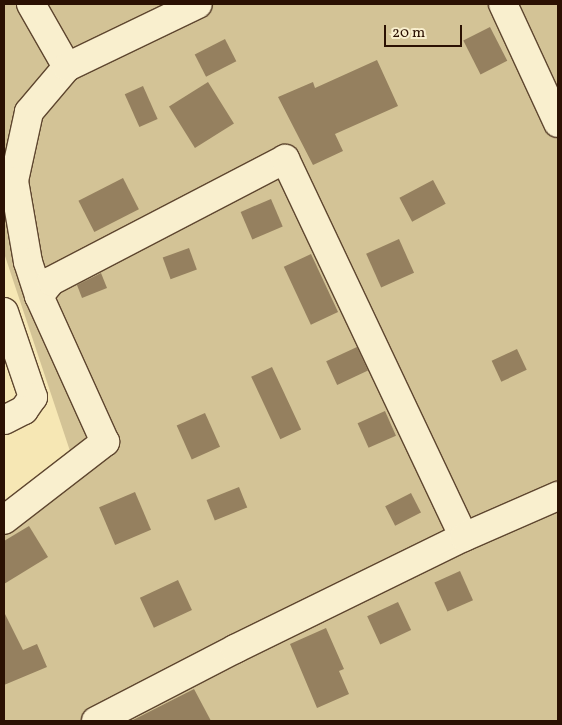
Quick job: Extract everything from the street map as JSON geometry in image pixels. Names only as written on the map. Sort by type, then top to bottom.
[{"type":"street","points":[[31,4],[66,67]]},
{"type":"street","points":[[4,520],[105,442],[39,296],[28,262],[14,180],[29,112],[66,67],[198,4]]},
{"type":"street","points":[[503,4],[558,123]]},
{"type":"street","points":[[39,296],[51,281],[285,159],[464,537]]},
{"type":"street","points":[[4,312],[33,397],[24,410],[4,420]]},
{"type":"street","points":[[96,721],[235,648],[464,537],[558,496]]},
{"type":"shaded area","points":[[4,4],[558,4],[558,721],[4,721],[4,504],[74,463],[4,253]]},
{"type":"building","points":[[490,27],[507,61],[481,74],[463,41]]},
{"type":"building","points":[[225,39],[236,61],[206,77],[195,54]]},
{"type":"building","points":[[377,60],[398,106],[335,134],[343,151],[313,165],[278,97],[313,82],[315,88]]},
{"type":"building","points":[[208,82],[234,124],[195,148],[169,106]]},
{"type":"building","points":[[143,86],[158,119],[139,127],[125,94]]},
{"type":"building","points":[[123,178],[139,209],[94,232],[78,201]]},
{"type":"building","points":[[433,180],[446,204],[412,222],[399,198]]},
{"type":"building","points":[[271,199],[283,227],[252,240],[241,212]]},
{"type":"building","points":[[399,239],[414,273],[381,287],[366,254]]},
{"type":"building","points":[[189,248],[197,270],[171,279],[163,258]]},
{"type":"building","points":[[311,254],[338,312],[311,325],[284,267]]},
{"type":"building","points":[[101,273],[107,288],[82,298],[77,285]]},
{"type":"building","points":[[357,347],[368,371],[337,385],[326,361]]},
{"type":"building","points":[[517,349],[527,370],[501,382],[492,361]]},
{"type":"building","points":[[272,367],[301,430],[280,439],[251,377]]},
{"type":"building","points":[[385,411],[396,436],[369,448],[358,423]]},
{"type":"building","points":[[205,413],[220,447],[192,459],[177,426]]},
{"type":"building","points":[[239,487],[247,507],[215,521],[207,500]]},
{"type":"building","points":[[135,492],[151,530],[115,545],[99,507]]},
{"type":"building","points":[[411,493],[421,513],[395,526],[385,506]]},
{"type":"building","points":[[29,526],[48,557],[4,584],[4,541]]},
{"type":"building","points":[[460,571],[473,600],[447,612],[434,582]]},
{"type":"building","points":[[178,580],[192,610],[154,628],[140,598]]},
{"type":"building","points":[[398,602],[411,630],[380,644],[367,616]]},
{"type":"building","points":[[4,612],[23,650],[37,644],[47,667],[4,685]]},
{"type":"building","points":[[326,628],[344,669],[339,671],[349,694],[317,708],[290,644]]},
{"type":"building","points":[[194,689],[211,721],[131,721]]}]
